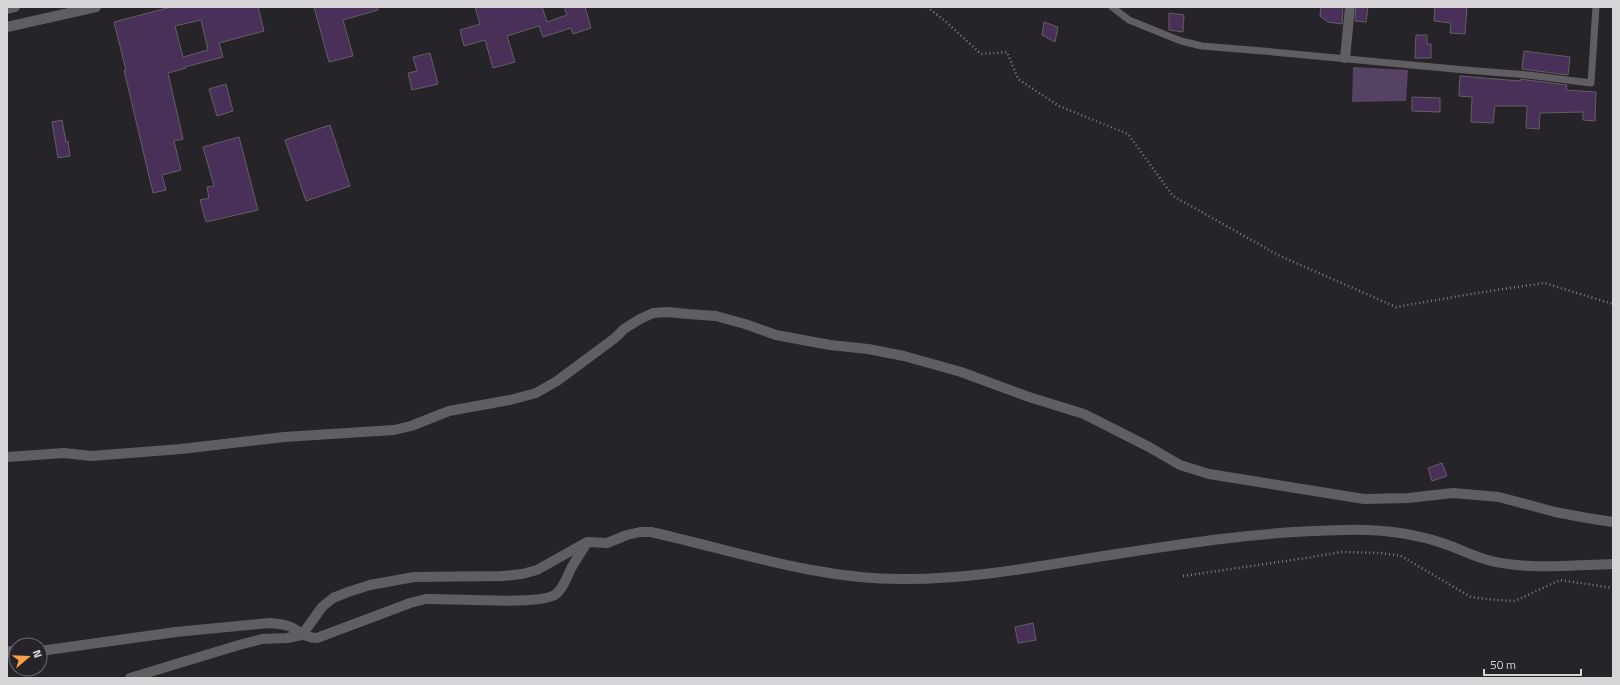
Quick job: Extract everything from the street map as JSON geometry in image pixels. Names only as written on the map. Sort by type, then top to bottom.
[{"type":"street","points":[[7,9],[15,7]]},
{"type":"street","points":[[7,27],[96,7]]},
{"type":"street","points":[[1345,58],[1350,7]]},
{"type":"street","points":[[7,456],[64,453],[91,456],[181,449],[284,437],[394,430],[411,426],[449,411],[510,400],[536,393],[557,381],[615,338],[624,329],[640,319],[652,313],[668,312],[716,316],[776,335],[904,356],[961,372],[1029,397],[1084,414],[1149,447],[1180,465],[1210,474],[1364,499],[1408,498],[1454,493],[1499,497],[1555,512],[1613,522]]},
{"type":"street","points":[[130,678],[262,639],[287,638],[302,635],[322,607],[333,598],[348,592],[383,582],[414,577],[502,576],[522,574],[537,570],[587,542],[607,543],[618,537],[640,532],[651,532],[742,555],[820,571],[866,578],[907,579],[1008,571],[1193,542],[1301,531],[1346,530],[1417,536],[1445,544],[1488,560],[1509,564],[1551,566],[1613,564]]},
{"type":"street","points":[[48,650],[176,632],[270,623],[283,624],[293,628],[302,635],[317,638],[410,603],[426,599],[529,600],[550,598],[557,594],[564,584],[572,566],[587,542]]},
{"type":"lane","points":[[1112,7],[1130,20],[1181,41],[1202,46],[1528,75],[1591,83],[1596,7]]},
{"type":"path","points":[[927,7],[944,20],[981,54],[1007,52],[1018,79],[1059,106],[1128,134],[1173,196],[1280,256],[1396,308],[1477,293],[1544,283],[1613,304]]},
{"type":"path","points":[[1183,576],[1341,552],[1381,553],[1401,556],[1471,597],[1515,601],[1560,580],[1613,588]]},
{"type":"shaded area","points":[[1353,67],[1408,70],[1406,101],[1352,102]]},
{"type":"building","points":[[171,7],[258,7],[264,31],[219,43],[223,57],[168,73],[183,139],[174,141],[181,170],[162,175],[166,190],[153,193],[114,22]],"holes":[[[201,20],[208,50],[183,57],[175,26]]]},
{"type":"building","points":[[314,7],[377,7],[378,10],[343,20],[353,56],[329,62]]},
{"type":"building","points":[[475,7],[542,7],[547,22],[567,15],[564,7],[585,7],[591,28],[573,34],[571,28],[543,37],[539,26],[507,36],[515,62],[493,68],[485,40],[464,46],[460,30],[480,24]]},
{"type":"building","points":[[1321,7],[1343,7],[1342,24],[1328,22],[1320,16]]},
{"type":"building","points":[[1356,7],[1368,7],[1366,22],[1355,21]]},
{"type":"building","points":[[1435,7],[1467,7],[1465,34],[1450,33],[1451,23],[1434,21]]},
{"type":"building","points":[[1169,13],[1184,15],[1183,32],[1169,30]]},
{"type":"building","points":[[1044,22],[1058,27],[1055,42],[1042,35]]},
{"type":"building","points":[[1416,35],[1427,35],[1427,44],[1431,44],[1431,58],[1415,58]]},
{"type":"building","points":[[1524,51],[1570,57],[1568,75],[1522,69]]},
{"type":"building","points":[[430,53],[438,84],[412,90],[408,73],[417,71],[413,57]]},
{"type":"building","points":[[1460,76],[1520,81],[1521,79],[1567,85],[1566,90],[1596,92],[1595,121],[1583,120],[1583,112],[1540,113],[1539,129],[1526,128],[1527,106],[1495,106],[1493,123],[1471,122],[1472,97],[1459,96]]},
{"type":"building","points":[[226,84],[233,111],[217,116],[209,89]]},
{"type":"building","points":[[1412,97],[1440,98],[1440,112],[1412,111]]},
{"type":"building","points":[[62,120],[66,142],[68,141],[70,156],[58,158],[52,122]]},
{"type":"building","points":[[330,125],[350,186],[306,201],[285,140]]},
{"type":"building","points":[[239,137],[258,210],[206,222],[200,200],[209,198],[207,187],[214,186],[203,147]]},
{"type":"building","points":[[1442,463],[1447,476],[1432,481],[1428,468]]},
{"type":"building","points":[[1033,623],[1036,640],[1018,643],[1015,627]]}]
